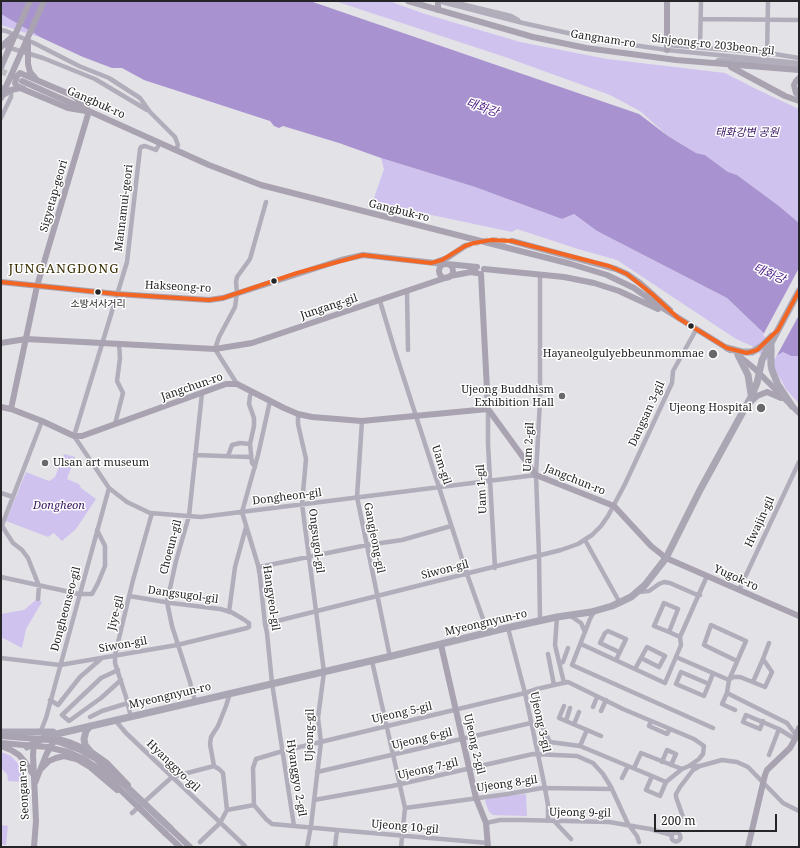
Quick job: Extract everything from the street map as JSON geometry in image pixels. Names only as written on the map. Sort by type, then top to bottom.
[{"type":"main road","points":[[1,67],[30,1]]},
{"type":"main road","points":[[1,97],[44,1]]},
{"type":"main road","name":"Gangnam-ro","points":[[408,1],[533,37],[586,48],[728,65],[799,70]]},
{"type":"main road","points":[[438,1],[438,10]]},
{"type":"main road","points":[[667,1],[667,48]]},
{"type":"main road","points":[[1,46],[17,31]]},
{"type":"main road","points":[[29,36],[27,49],[28,64],[30,72],[38,81]]},
{"type":"main road","points":[[728,65],[785,96],[799,101]]},
{"type":"main road","points":[[19,74],[38,81],[74,96],[85,105],[89,111],[82,112],[68,108],[17,86],[14,83],[19,74]]},
{"type":"main road","points":[[799,78],[794,85],[796,93],[799,95]]},
{"type":"main road","name":"Gangbuk-ro","points":[[22,81],[233,175],[272,188],[571,264],[607,275],[634,288],[696,330],[738,355],[789,404]]},
{"type":"main road","points":[[1,97],[14,89],[24,89]]},
{"type":"main road","name":"Sigyetap-geori","points":[[11,409],[38,286],[89,111]]},
{"type":"main road","points":[[512,241],[626,274],[640,283],[678,318]]},
{"type":"main road","points":[[444,264],[452,268],[453,272],[449,277],[440,275],[444,264],[465,246]]},
{"type":"main road","name":"Hakseong-ro","points":[[1,282],[118,294],[209,300],[223,298],[326,264],[358,256],[444,264]]},
{"type":"main road","points":[[444,264],[480,271],[564,277],[607,286],[678,318]]},
{"type":"main road","points":[[480,271],[488,409]]},
{"type":"main road","name":"Jungang-gil","points":[[1,343],[26,339],[215,349],[252,343],[449,277],[480,271]]},
{"type":"main road","points":[[789,404],[778,385],[768,356],[771,343],[799,291]]},
{"type":"main road","points":[[727,348],[747,352],[757,350],[778,330]]},
{"type":"main road","points":[[738,355],[748,375],[751,397]]},
{"type":"main road","name":"Myeongnyun-ro","points":[[44,734],[68,732],[508,628],[557,617],[595,611],[620,603],[637,592],[652,578],[666,558],[700,490],[751,397],[760,375],[762,360],[768,356]]},
{"type":"main road","name":"Jangchun-ro","points":[[74,436],[82,436],[226,384],[237,384],[298,414],[312,417],[362,421],[488,409],[536,475],[614,506],[651,546],[666,558]]},
{"type":"main road","points":[[743,412],[757,396],[767,392],[789,404],[799,412]]},
{"type":"main road","points":[[1,407],[11,409],[42,421],[74,436]]},
{"type":"main road","name":"Yugok-ro","points":[[666,558],[799,616]]},
{"type":"main road","name":"Ujeong 2-gil","points":[[441,645],[476,798],[486,823],[488,845]]},
{"type":"main road","points":[[90,726],[86,731],[84,738],[85,745],[90,751],[107,764],[128,793]]},
{"type":"main road","points":[[748,847],[767,770],[790,748],[799,728]]},
{"type":"main road","points":[[1,732],[44,734],[90,751]]},
{"type":"main road","points":[[35,776],[48,750],[58,738],[68,732]]},
{"type":"main road","points":[[25,733],[32,738],[33,746]]},
{"type":"main road","points":[[33,746],[44,734]]},
{"type":"main road","points":[[1,736],[54,741],[80,750],[96,759],[128,793],[161,824],[190,847]]},
{"type":"main road","points":[[1,742],[47,746],[78,755],[100,770],[128,793]]},
{"type":"main road","points":[[1,746],[24,748],[33,746],[76,759],[128,793]]},
{"type":"main road","points":[[1,746],[18,755],[29,766],[35,776]]},
{"type":"main road","name":"Seongan-ro","points":[[33,746],[36,821],[34,847]]},
{"type":"main road","points":[[35,776],[42,767],[52,759],[64,756],[76,759]]},
{"type":"main road","points":[[168,830],[172,847]]},
{"type":"main road","points":[[168,830],[180,847]]},
{"type":"street","name":"Sinjeong-ro 203beon-gil","points":[[438,1],[523,23],[599,40],[799,63]]},
{"type":"street","points":[[449,1],[511,16],[523,23]]},
{"type":"street","points":[[700,47],[701,1]]},
{"type":"street","points":[[767,60],[768,1]]},
{"type":"street","points":[[701,19],[799,20]]},
{"type":"street","points":[[3,30],[34,43],[79,66],[109,78],[140,98],[150,112],[176,137],[178,145],[176,150]]},
{"type":"street","points":[[1,46],[43,58],[95,79],[150,112]]},
{"type":"street","points":[[667,48],[700,47],[768,53],[799,58]]},
{"type":"street","points":[[714,63],[719,60],[799,66]]},
{"type":"street","points":[[1,86],[11,93],[11,97],[1,118]]},
{"type":"street","name":"Mannamui-geori","points":[[74,436],[127,262],[141,147],[145,146],[156,150],[160,143]]},
{"type":"street","points":[[237,384],[215,349],[218,337],[235,307],[237,277],[250,259],[266,202]]},
{"type":"street","name":"Uam 2-gil","points":[[540,275],[540,400],[536,475],[540,621]]},
{"type":"street","points":[[407,292],[408,350]]},
{"type":"street","name":"Uam-gil","points":[[380,301],[451,526],[488,633]]},
{"type":"street","name":"Dangsan 3-gil","points":[[614,506],[672,383],[672,371],[696,330]]},
{"type":"street","points":[[115,424],[123,393],[117,381],[120,358],[118,343]]},
{"type":"street","points":[[252,392],[249,404],[254,418],[254,426],[250,444],[252,463],[255,467]]},
{"type":"street","name":"Choeun-gil","points":[[195,701],[167,602],[188,516],[202,393]]},
{"type":"street","points":[[242,512],[255,467],[270,401]]},
{"type":"street","name":"Uam 1-gil","points":[[488,409],[488,444],[496,568]]},
{"type":"street","name":"Ongsugol-gil","points":[[298,414],[298,424],[306,459],[302,504],[324,672]]},
{"type":"street","points":[[38,599],[39,586],[26,554],[13,543],[1,527],[42,421]]},
{"type":"street","name":"Gangjeong-gil","points":[[362,421],[357,497],[390,657]]},
{"type":"street","name":"Dongheon-gil","points":[[74,436],[109,488],[127,502],[152,513],[201,517],[536,475]]},
{"type":"street","points":[[228,456],[232,445],[240,443],[250,444]]},
{"type":"street","points":[[195,455],[251,457]]},
{"type":"street","name":"Hwajin-gil","points":[[739,590],[799,462]]},
{"type":"street","name":"Dongheonseo-gil","points":[[44,734],[50,700],[109,488]]},
{"type":"street","points":[[1,493],[13,497]]},
{"type":"street","name":"Siwon-gil","points":[[265,624],[496,568],[561,550],[585,540],[592,535],[601,526],[614,506]]},
{"type":"street","name":"Hangyeol-gil","points":[[242,512],[259,567],[272,683]]},
{"type":"street","name":"Jiye-gil","points":[[131,717],[115,663],[115,655],[129,596],[152,513]]},
{"type":"street","points":[[229,612],[235,567],[246,526]]},
{"type":"street","points":[[259,567],[367,545],[402,540],[451,526]]},
{"type":"street","points":[[1,577],[79,594],[92,594],[105,566],[105,546],[97,530]]},
{"type":"street","points":[[585,540],[620,603]]},
{"type":"street","points":[[581,644],[665,683],[681,645],[680,637],[707,576]]},
{"type":"street","points":[[637,592],[649,591],[664,582],[670,583],[695,594],[700,594]]},
{"type":"street","name":"Dangsugol-gil","points":[[129,596],[220,609],[229,612],[249,623],[249,627],[247,628]]},
{"type":"street","points":[[669,632],[678,609],[664,603],[654,626],[680,637]]},
{"type":"street","points":[[595,611],[572,665],[713,728]]},
{"type":"street","points":[[569,615],[581,623],[585,632]]},
{"type":"street","points":[[557,617],[555,645],[564,683],[568,682],[597,697],[694,739],[704,746],[703,754],[698,759],[682,769],[666,782],[660,796],[646,790],[652,776]]},
{"type":"street","points":[[735,710],[722,704],[727,693],[729,680],[746,641],[711,626],[704,645],[737,661]]},
{"type":"street","name":"Siwon-gil","points":[[1,658],[60,665],[178,644],[247,628]]},
{"type":"street","name":"Ujeong 3-gil","points":[[508,628],[525,693],[538,754],[548,805],[548,821]]},
{"type":"street","points":[[616,660],[626,639],[608,631],[605,633],[600,643],[619,652]]},
{"type":"street","points":[[753,682],[770,643]]},
{"type":"street","points":[[635,669],[641,658],[647,647],[665,656],[659,667],[641,658]]},
{"type":"street","points":[[560,663],[563,662],[568,648]]},
{"type":"street","points":[[548,654],[554,685]]},
{"type":"street","points":[[676,657],[729,680]]},
{"type":"street","points":[[50,700],[58,705],[80,677],[103,658]]},
{"type":"street","points":[[729,680],[733,677],[740,677],[765,687],[772,672],[763,660]]},
{"type":"street","points":[[372,661],[405,808],[401,847]]},
{"type":"street","points":[[118,670],[101,678],[62,714],[69,721],[101,698],[121,680]]},
{"type":"street","name":"Ujeong-gil","points":[[307,847],[321,742],[318,718],[324,672]]},
{"type":"street","points":[[709,684],[681,672],[676,684],[704,696],[709,684],[713,673]]},
{"type":"street","name":"Hyanggyo 2-gil","points":[[254,804],[272,824],[294,826],[272,683]]},
{"type":"street","name":"Ujeong 5-gil","points":[[254,804],[253,768],[256,759],[282,751],[564,683]]},
{"type":"street","points":[[537,689],[537,702],[543,728],[550,742],[580,746],[666,782]]},
{"type":"street","points":[[214,766],[210,744],[211,737],[218,726],[230,693]]},
{"type":"street","points":[[727,693],[787,723],[796,737]]},
{"type":"street","points":[[593,708],[597,697]]},
{"type":"street","points":[[601,711],[606,700]]},
{"type":"street","points":[[90,717],[102,711],[128,703]]},
{"type":"street","points":[[564,706],[559,718],[601,736]]},
{"type":"street","points":[[566,721],[570,708]]},
{"type":"street","points":[[574,724],[579,712]]},
{"type":"street","name":"Hyanggyo-gil","points":[[116,720],[126,733],[244,846]]},
{"type":"street","points":[[763,722],[796,737]]},
{"type":"street","name":"Ujeong 6-gil","points":[[317,772],[531,723]]},
{"type":"street","points":[[769,754],[780,729]]},
{"type":"street","points":[[580,746],[587,730]]},
{"type":"street","points":[[662,762],[667,750],[676,754],[671,765]]},
{"type":"street","points":[[634,768],[641,753],[682,769]]},
{"type":"street","name":"Ujeong 7-gil","points":[[314,800],[365,792],[538,754],[577,756],[593,763],[603,774],[612,789],[628,824],[637,836],[639,842]]},
{"type":"street","points":[[683,817],[676,794],[693,770],[700,766],[722,760],[737,762],[748,767],[784,803],[799,811]]},
{"type":"street","points":[[132,813],[172,777],[214,766],[224,773],[227,810],[220,823],[200,842]]},
{"type":"street","points":[[622,778],[628,766]]},
{"type":"street","points":[[689,766],[700,766]]},
{"type":"street","name":"Ujeong 8-gil","points":[[405,808],[545,788],[612,789]]},
{"type":"street","points":[[227,810],[254,804]]},
{"type":"street","name":"Ujeong 9-gil","points":[[486,823],[500,820],[609,822],[628,824],[672,835]]},
{"type":"street","points":[[554,821],[570,839]]},
{"type":"street","name":"Ujeong 10-gil","points":[[294,826],[311,826],[337,830],[381,833],[488,845]]},
{"type":"street","points":[[335,847],[337,830]]},
{"type":"green space","name":"태화강변 공원","points":[[335,1],[389,1],[425,14],[520,42],[607,59],[725,73],[799,109],[799,223],[737,175],[728,172],[705,155],[696,153],[668,136],[640,111],[610,95],[508,58]]},
{"type":"green space","points":[[1,14],[3,15],[42,38],[1,25]]},
{"type":"green space","points":[[381,158],[475,187],[562,219],[574,214],[597,231],[727,298],[783,352],[791,356],[799,356],[799,404],[786,389],[773,366],[752,346],[736,339],[617,260],[517,229],[512,232],[373,201],[384,169]]},
{"type":"green space","name":"Dongheon","points":[[64,454],[75,457],[67,479],[79,484],[81,488],[96,499],[76,529],[62,541],[54,533],[48,537],[6,521],[26,472],[49,481],[55,477]]},
{"type":"green space","points":[[37,599],[42,602],[26,629],[22,648],[1,637],[1,614],[24,610]]},
{"type":"green space","points":[[1,752],[11,756],[22,768],[24,773],[24,782],[8,781],[7,774],[1,768]]},
{"type":"green space","points":[[526,794],[527,816],[493,815],[489,812],[485,801],[487,798]]},
{"type":"green space","points":[[1,825],[8,826],[6,845],[1,844]]},
{"type":"water","name":"태화강","points":[[1,1],[310,1],[639,114],[668,136],[696,153],[705,155],[728,172],[737,175],[799,223],[799,356],[791,356],[783,352],[774,357],[777,351],[775,344],[727,298],[597,231],[574,214],[562,219],[475,187],[381,158],[339,143],[283,126],[279,128],[274,126],[270,121],[144,80],[122,68],[112,68],[83,57],[42,38],[1,14]]},
{"type":"pier","points":[[799,268],[799,315],[775,359],[773,359],[772,357],[775,351],[773,345],[763,335]]},
{"type":"tunnel","points":[[1,71],[16,78]]},
{"type":"tunnel","points":[[465,246],[491,240],[512,241]]},
{"type":"transit line","points":[[1,282],[117,294],[209,300],[223,298],[297,273],[363,255],[431,263],[442,260],[465,246],[474,243],[491,240],[512,241],[609,266],[627,274],[678,318],[727,348],[747,353],[757,350],[778,330],[799,291]]},
{"type":"place","name":"소방서사거리","points":[[98,292]]},
{"type":"place","name":"Hayaneolgulyebbeunmommae","points":[[713,354]]},
{"type":"place","name":"Ujeong Buddhism Exhibition Hall","points":[[562,396]]},
{"type":"place","name":"Ujeong Hospital","points":[[761,408]]},
{"type":"place","name":"Ulsan art museum","points":[[45,463]]},
{"type":"district","name":"JUNGANGDONG","points":[[64,269]]}]
